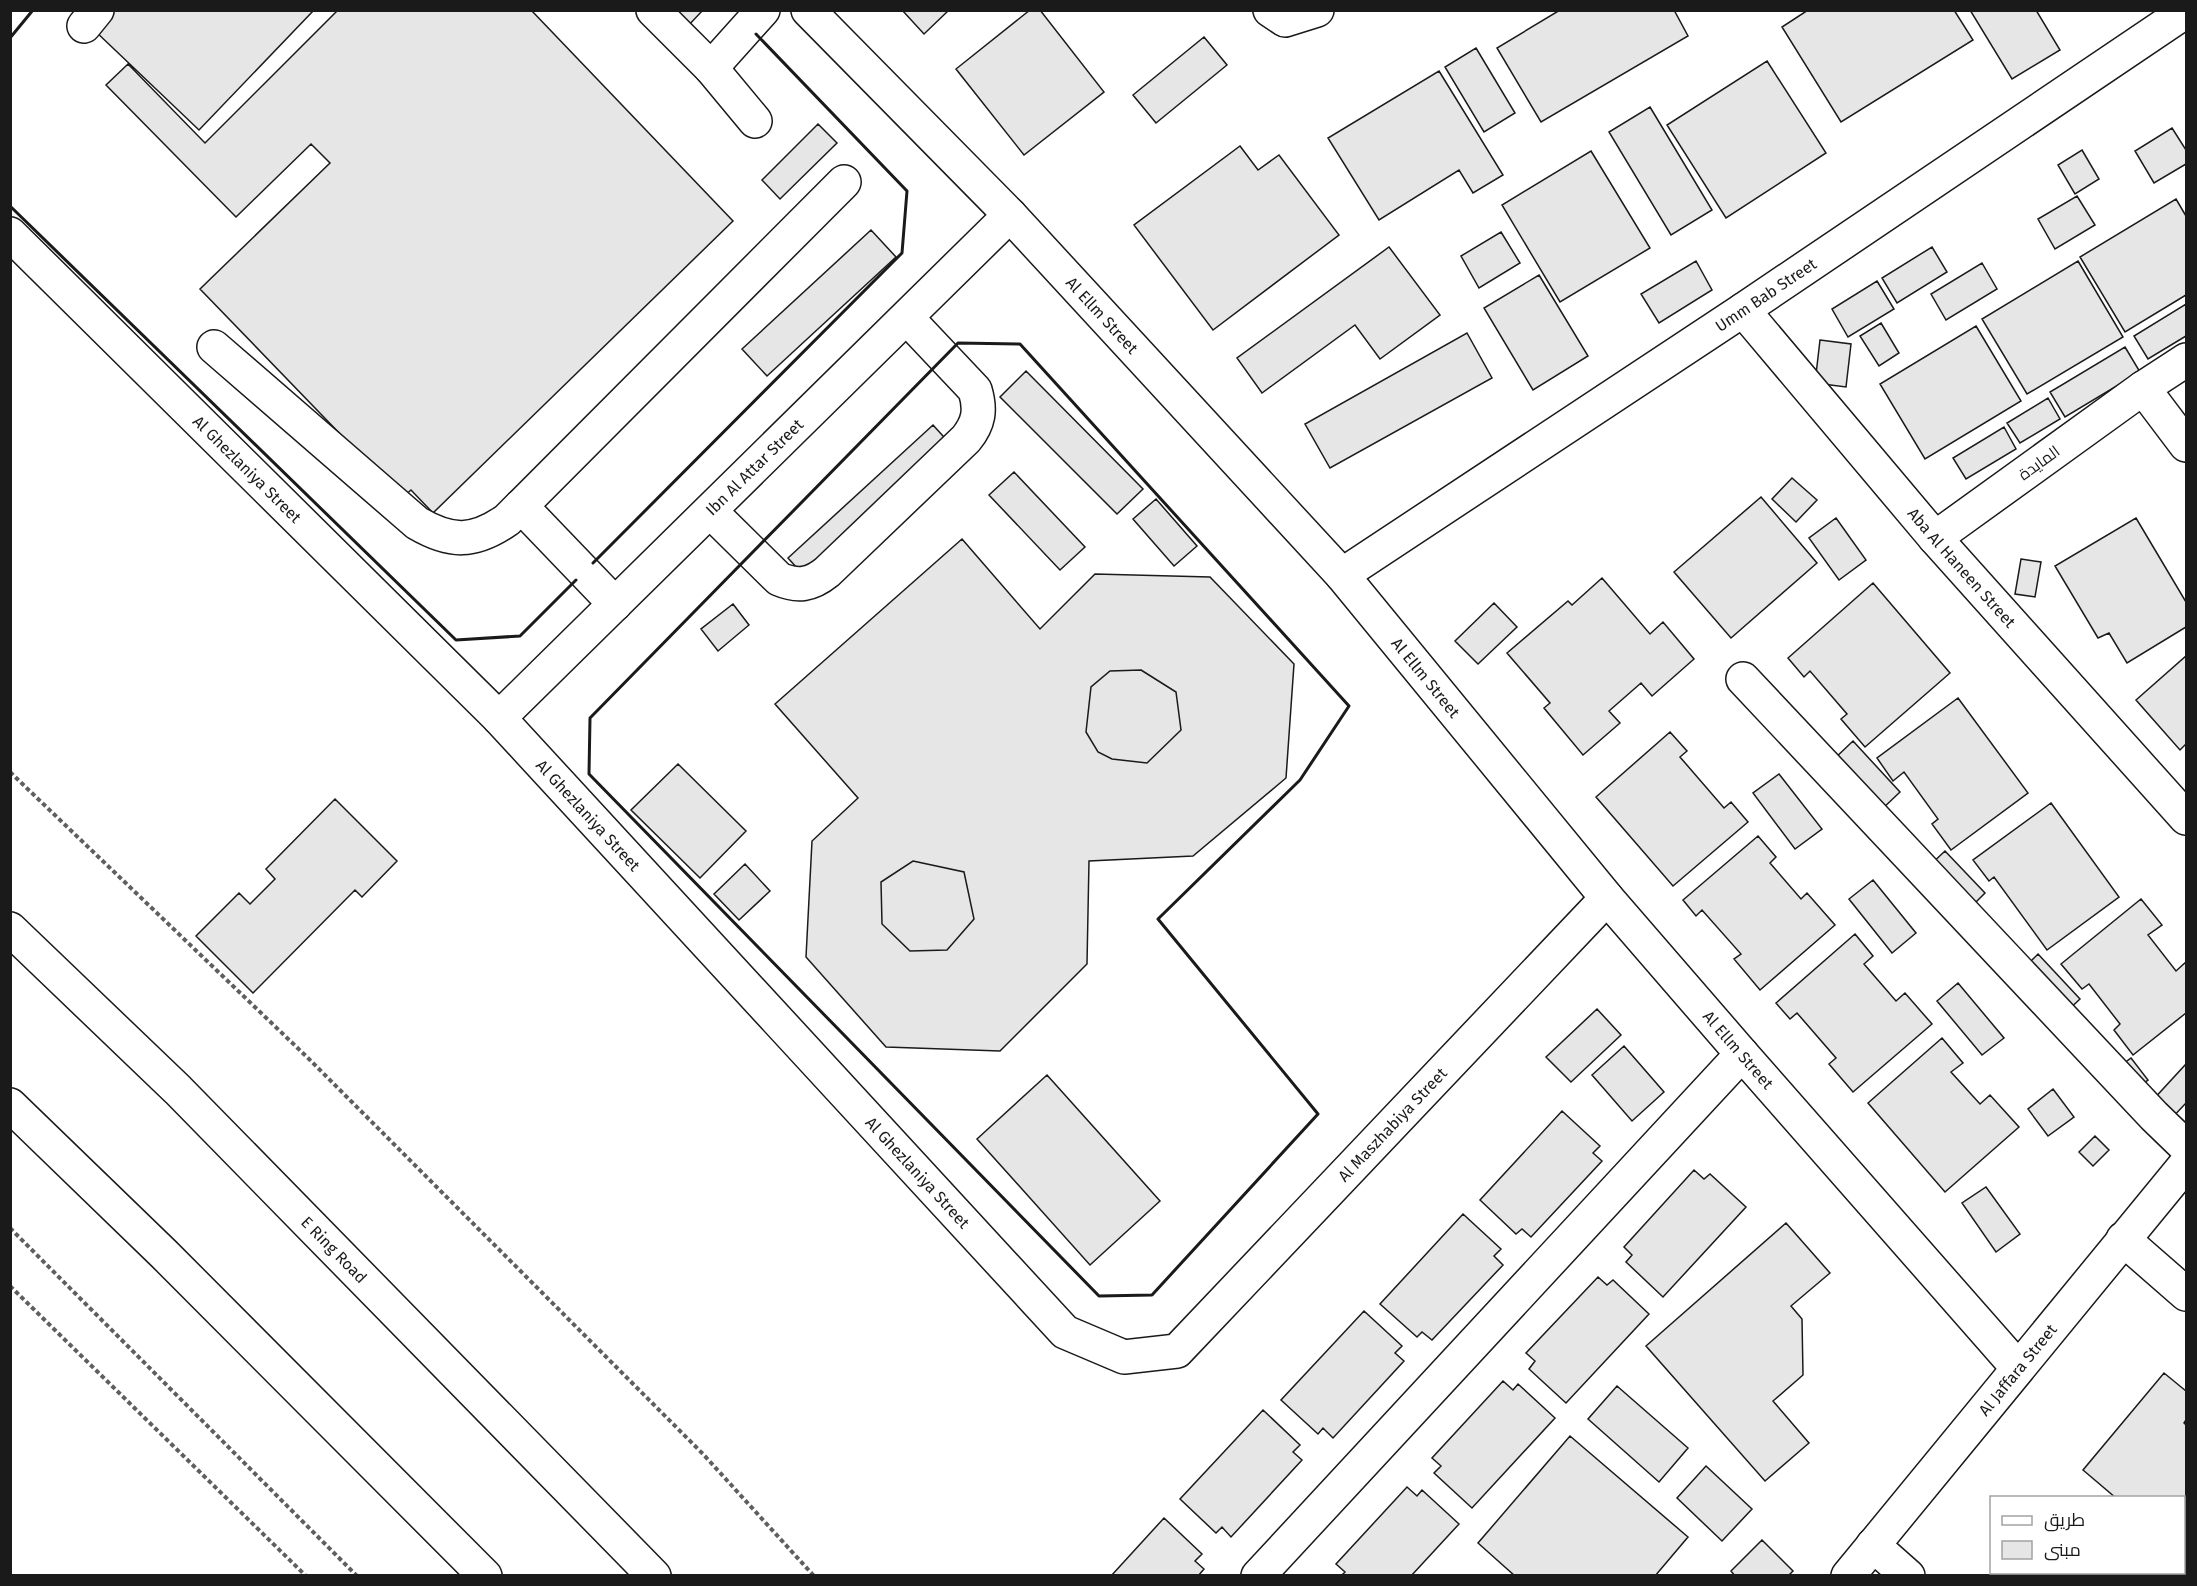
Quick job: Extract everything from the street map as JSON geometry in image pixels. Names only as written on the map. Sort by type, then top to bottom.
[{"type":"street","points":[[653,10],[711,68],[755,121]]},
{"type":"street","points":[[711,68],[763,10]]},
{"type":"street","name":"Al Ellm Street","points":[[808,10],[1010,215],[1342,574],[1607,897],[2018,1368]]},
{"type":"street","points":[[1270,10],[1285,20],[1317,10]]},
{"type":"street","name":"Umm Bab Street","points":[[1342,574],[1743,310],[2187,10]]},
{"type":"street","points":[[214,347],[417,523],[433,532],[452,538],[472,537],[491,531],[507,520],[844,182]]},
{"type":"street","name":"Ibn Al Attar Street","points":[[499,718],[1010,215]]},
{"type":"street","name":"Al Ghezlaniya Street","points":[[10,234],[499,718],[1065,1332],[1124,1357],[1177,1351]]},
{"type":"street","name":"Aba Al Haneen Street","points":[[1743,310],[1935,538],[2187,818]]},
{"type":"street","points":[[710,511],[779,579],[791,584],[804,584],[817,580],[827,572],[966,439],[974,429],[979,416],[975,390],[907,318]]},
{"type":"street","name":"المايدة","points":[[1935,538],[2143,388],[2187,360]]},
{"type":"street","points":[[2143,388],[2187,445]]},
{"type":"street","points":[[521,506],[615,604]]},
{"type":"street","points":[[1743,679],[2154,1116],[2187,1147]]},
{"type":"street","name":"Al Maszhabiya Street","points":[[1177,1351],[1607,897]]},
{"type":"street","name":"E Ring Road","points":[[10,929],[178,1090],[654,1575]]},
{"type":"street","points":[[1258,1575],[1742,1054]]},
{"type":"street","points":[[10,1105],[164,1254],[475,1568]]},
{"type":"street","name":"Al Jaffara Street","points":[[1848,1575],[2187,1164]]},
{"type":"street","points":[[2123,1239],[2187,1293]]},
{"type":"street","points":[[1873,1545],[1908,1575]]},
{"type":"path","points":[[10,772],[308,1058],[703,1454],[814,1575]]},
{"type":"path","points":[[10,1228],[357,1575]]},
{"type":"path","points":[[10,1286],[306,1575]]},
{"type":"building","points":[[111,10],[314,10],[199,130],[93,29]]},
{"type":"building","points":[[338,10],[531,10],[733,221],[433,513],[411,490],[402,498],[200,289],[330,163],[311,144],[236,217],[106,85],[128,64],[205,143]]},
{"type":"building","points":[[670,10],[703,10],[687,27]]},
{"type":"building","points":[[902,10],[949,10],[924,34]]},
{"type":"building","points":[[1030,10],[1040,10],[1104,92],[1024,155],[956,69]]},
{"type":"building","points":[[1560,10],[1674,10],[1688,36],[1541,122],[1497,48]]},
{"type":"building","points":[[1808,10],[1954,10],[1973,40],[1841,122],[1782,27]]},
{"type":"building","points":[[1970,10],[2036,10],[2060,50],[2012,79]]},
{"type":"building","points":[[1204,37],[1227,65],[1156,123],[1133,95]]},
{"type":"building","points":[[1476,48],[1515,113],[1484,132],[1445,67]]},
{"type":"building","points":[[1767,61],[1826,153],[1726,218],[1667,125]]},
{"type":"building","points":[[1439,71],[1503,175],[1473,193],[1459,170],[1379,220],[1328,138]]},
{"type":"building","points":[[1650,107],[1712,210],[1671,235],[1609,132]]},
{"type":"building","points":[[818,124],[837,143],[780,199],[762,180]]},
{"type":"building","points":[[2172,128],[2186,150],[2186,164],[2154,183],[2135,151]]},
{"type":"building","points":[[1240,146],[1258,170],[1279,155],[1339,235],[1213,330],[1134,225]]},
{"type":"building","points":[[2082,150],[2099,179],[2075,194],[2058,165]]},
{"type":"building","points":[[1591,151],[1650,248],[1560,302],[1502,205]]},
{"type":"building","points":[[2077,196],[2095,225],[2055,249],[2038,219]]},
{"type":"building","points":[[2176,199],[2186,216],[2186,295],[2125,332],[2080,257]]},
{"type":"building","points":[[871,230],[896,257],[767,376],[742,349]]},
{"type":"building","points":[[1501,232],[1520,263],[1479,288],[1461,256]]},
{"type":"building","points":[[1389,247],[1440,315],[1380,359],[1355,325],[1262,393],[1237,358]]},
{"type":"building","points":[[1932,247],[1947,272],[1897,303],[1882,278]]},
{"type":"building","points":[[1696,261],[1712,290],[1659,323],[1641,294]]},
{"type":"building","points":[[2078,261],[2123,337],[2027,394],[1982,319]]},
{"type":"building","points":[[1982,263],[1997,289],[1946,320],[1931,294]]},
{"type":"building","points":[[1539,275],[1588,356],[1533,390],[1484,308]]},
{"type":"building","points":[[1877,281],[1894,309],[1848,337],[1832,309]]},
{"type":"building","points":[[2186,304],[2186,336],[2148,359],[2134,336]]},
{"type":"building","points":[[1881,323],[1899,353],[1879,366],[1860,336]]},
{"type":"building","points":[[1976,326],[2021,401],[1925,459],[1880,384]]},
{"type":"building","points":[[1467,333],[1492,378],[1330,468],[1305,424]]},
{"type":"building","points":[[1820,340],[1851,344],[1846,387],[1815,383]]},
{"type":"building","points":[[2125,347],[2140,372],[2065,417],[2050,392]]},
{"type":"building","points":[[1026,371],[1143,489],[1117,514],[1000,397]]},
{"type":"building","points":[[2048,398],[2060,419],[2020,443],[2007,423]]},
{"type":"building","points":[[933,425],[952,446],[807,579],[788,558]]},
{"type":"building","points":[[2004,427],[2016,449],[1966,479],[1953,458]]},
{"type":"building","points":[[1014,472],[1085,547],[1060,570],[989,495]]},
{"type":"building","points":[[1792,478],[1817,500],[1796,522],[1772,499]]},
{"type":"building","points":[[1761,497],[1817,563],[1731,638],[1674,572]]},
{"type":"building","points":[[1156,499],[1197,546],[1174,566],[1133,519]]},
{"type":"building","points":[[1836,518],[1866,560],[1839,580],[1809,538]]},
{"type":"building","points":[[2136,518],[2186,602],[2186,627],[2127,663],[2109,633],[2098,638],[2055,566]]},
{"type":"building","points":[[962,539],[1040,629],[1095,574],[1210,577],[1294,664],[1286,778],[1193,856],[1089,861],[1087,964],[1000,1051],[886,1047],[806,957],[812,841],[858,798],[775,704]]},
{"type":"building","points":[[2021,559],[2041,562],[2035,597],[2015,594]]},
{"type":"building","points":[[1602,578],[1650,634],[1663,622],[1694,659],[1652,696],[1641,683],[1609,711],[1620,723],[1583,755],[1544,708],[1550,703],[1507,653],[1568,601],[1572,605]]},
{"type":"building","points":[[1873,583],[1950,673],[1865,747],[1841,719],[1847,714],[1810,671],[1804,677],[1788,658]]},
{"type":"building","points":[[1494,603],[1517,627],[1478,664],[1455,641]]},
{"type":"building","points":[[733,604],[749,625],[718,651],[701,629]]},
{"type":"building","points":[[2186,656],[2186,744],[2180,750],[2136,700]]},
{"type":"building","points":[[1141,670],[1176,692],[1181,730],[1147,763],[1112,759],[1098,752],[1086,732],[1091,687],[1110,671]]},
{"type":"building","points":[[1958,698],[2028,793],[1951,850],[1932,824],[1938,819],[1904,772],[1893,781],[1877,758]]},
{"type":"building","points":[[1670,732],[1687,751],[1680,757],[1724,808],[1731,802],[1748,822],[1673,886],[1596,797]]},
{"type":"building","points":[[1853,741],[1900,792],[1879,812],[1832,761]]},
{"type":"building","points":[[678,764],[746,831],[700,878],[631,810]]},
{"type":"building","points":[[1779,774],[1822,829],[1795,849],[1753,793]]},
{"type":"building","points":[[335,799],[397,861],[362,897],[355,890],[253,993],[196,936],[239,893],[250,904],[275,879],[266,869]]},
{"type":"building","points":[[2051,803],[2119,897],[2047,950],[1994,877],[1989,881],[1973,860]]},
{"type":"building","points":[[1758,836],[1776,857],[1770,863],[1801,899],[1807,893],[1835,925],[1760,990],[1734,959],[1741,954],[1702,910],[1696,916],[1683,900]]},
{"type":"building","points":[[1945,851],[1985,893],[1968,910],[1927,868]]},
{"type":"building","points":[[913,861],[964,872],[974,919],[947,950],[910,951],[882,924],[881,882]]},
{"type":"building","points":[[745,864],[770,891],[739,920],[714,894]]},
{"type":"building","points":[[1873,880],[1916,933],[1892,953],[1849,899]]},
{"type":"building","points":[[2141,899],[2162,925],[2148,935],[2176,971],[2186,962],[2186,1013],[2133,1055],[2114,1030],[2120,1024],[2089,984],[2082,989],[2061,964]]},
{"type":"building","points":[[1855,934],[1873,956],[1864,964],[1896,1001],[1905,993],[1932,1024],[1853,1092],[1829,1064],[1836,1058],[1797,1013],[1790,1019],[1776,1003]]},
{"type":"building","points":[[2038,954],[2080,999],[2063,1015],[2021,971]]},
{"type":"building","points":[[1958,983],[2004,1038],[1982,1055],[1937,1001]]},
{"type":"building","points":[[1597,1009],[1621,1035],[1571,1082],[1546,1057]]},
{"type":"building","points":[[1942,1038],[1963,1063],[1951,1072],[1980,1104],[1990,1095],[2019,1127],[1945,1192],[1868,1103]]},
{"type":"building","points":[[1624,1046],[1664,1092],[1632,1121],[1592,1075]]},
{"type":"building","points":[[2131,1058],[2148,1080],[2132,1092],[2115,1070]]},
{"type":"building","points":[[2186,1064],[2186,1103],[2170,1120],[2151,1102]]},
{"type":"building","points":[[1047,1075],[1160,1201],[1090,1265],[977,1139]]},
{"type":"building","points":[[2053,1089],[2074,1117],[2048,1136],[2028,1109]]},
{"type":"building","points":[[1562,1111],[1600,1146],[1593,1153],[1602,1161],[1531,1237],[1522,1229],[1516,1234],[1480,1200]]},
{"type":"building","points":[[2095,1136],[2109,1150],[2093,1166],[2079,1152]]},
{"type":"building","points":[[1694,1170],[1704,1179],[1710,1174],[1746,1207],[1663,1297],[1626,1262],[1632,1255],[1624,1247]]},
{"type":"building","points":[[1986,1187],[2020,1234],[1996,1252],[1962,1203]]},
{"type":"building","points":[[1463,1214],[1501,1249],[1494,1256],[1503,1265],[1432,1340],[1422,1332],[1417,1337],[1380,1304]]},
{"type":"building","points":[[1786,1223],[1830,1273],[1791,1306],[1802,1319],[1803,1375],[1773,1401],[1809,1443],[1765,1481],[1646,1346]]},
{"type":"building","points":[[1598,1277],[1607,1285],[1613,1280],[1649,1314],[1566,1403],[1529,1369],[1535,1361],[1526,1353]]},
{"type":"building","points":[[1364,1311],[1402,1346],[1395,1353],[1404,1361],[1333,1438],[1323,1428],[1318,1434],[1281,1400]]},
{"type":"building","points":[[2164,1373],[2186,1391],[2185,1499],[2185,1496],[2114,1496],[2083,1470]]},
{"type":"building","points":[[1503,1381],[1513,1390],[1518,1384],[1555,1418],[1472,1508],[1434,1473],[1441,1466],[1432,1458]]},
{"type":"building","points":[[1617,1386],[1688,1448],[1659,1482],[1588,1419]]},
{"type":"building","points":[[1263,1410],[1300,1445],[1293,1452],[1302,1460],[1231,1537],[1222,1527],[1216,1533],[1180,1499]]},
{"type":"building","points":[[1570,1436],[1688,1537],[1655,1576],[1515,1576],[1478,1543]]},
{"type":"building","points":[[1706,1466],[1752,1509],[1722,1541],[1677,1498]]},
{"type":"building","points":[[1407,1487],[1417,1496],[1422,1490],[1459,1524],[1411,1576],[1341,1576],[1345,1572],[1336,1564]]},
{"type":"building","points":[[1164,1518],[1202,1554],[1195,1561],[1204,1569],[1198,1576],[1111,1576]]},
{"type":"building","points":[[2186,1538],[2186,1568],[2185,1567]]},
{"type":"building","points":[[1762,1540],[1793,1571],[1788,1576],[1735,1576],[1731,1571]]},
{"type":"building","points":[[2011,1574],[2094,1574],[2093,1576],[2013,1576]]},
{"type":"building","points":[[2142,1574],[2167,1574],[2166,1576],[2140,1576]]},
{"type":"wall","points":[[10,38],[33,10]]},
{"type":"wall","points":[[593,563],[902,253],[907,191],[756,34]]},
{"type":"wall","points":[[10,206],[456,640],[520,636],[576,580]]},
{"type":"wall","points":[[958,343],[1020,344],[1349,706],[1300,780],[1158,919],[1318,1114],[1152,1295],[1099,1296],[589,774],[590,718],[958,343]]}]
